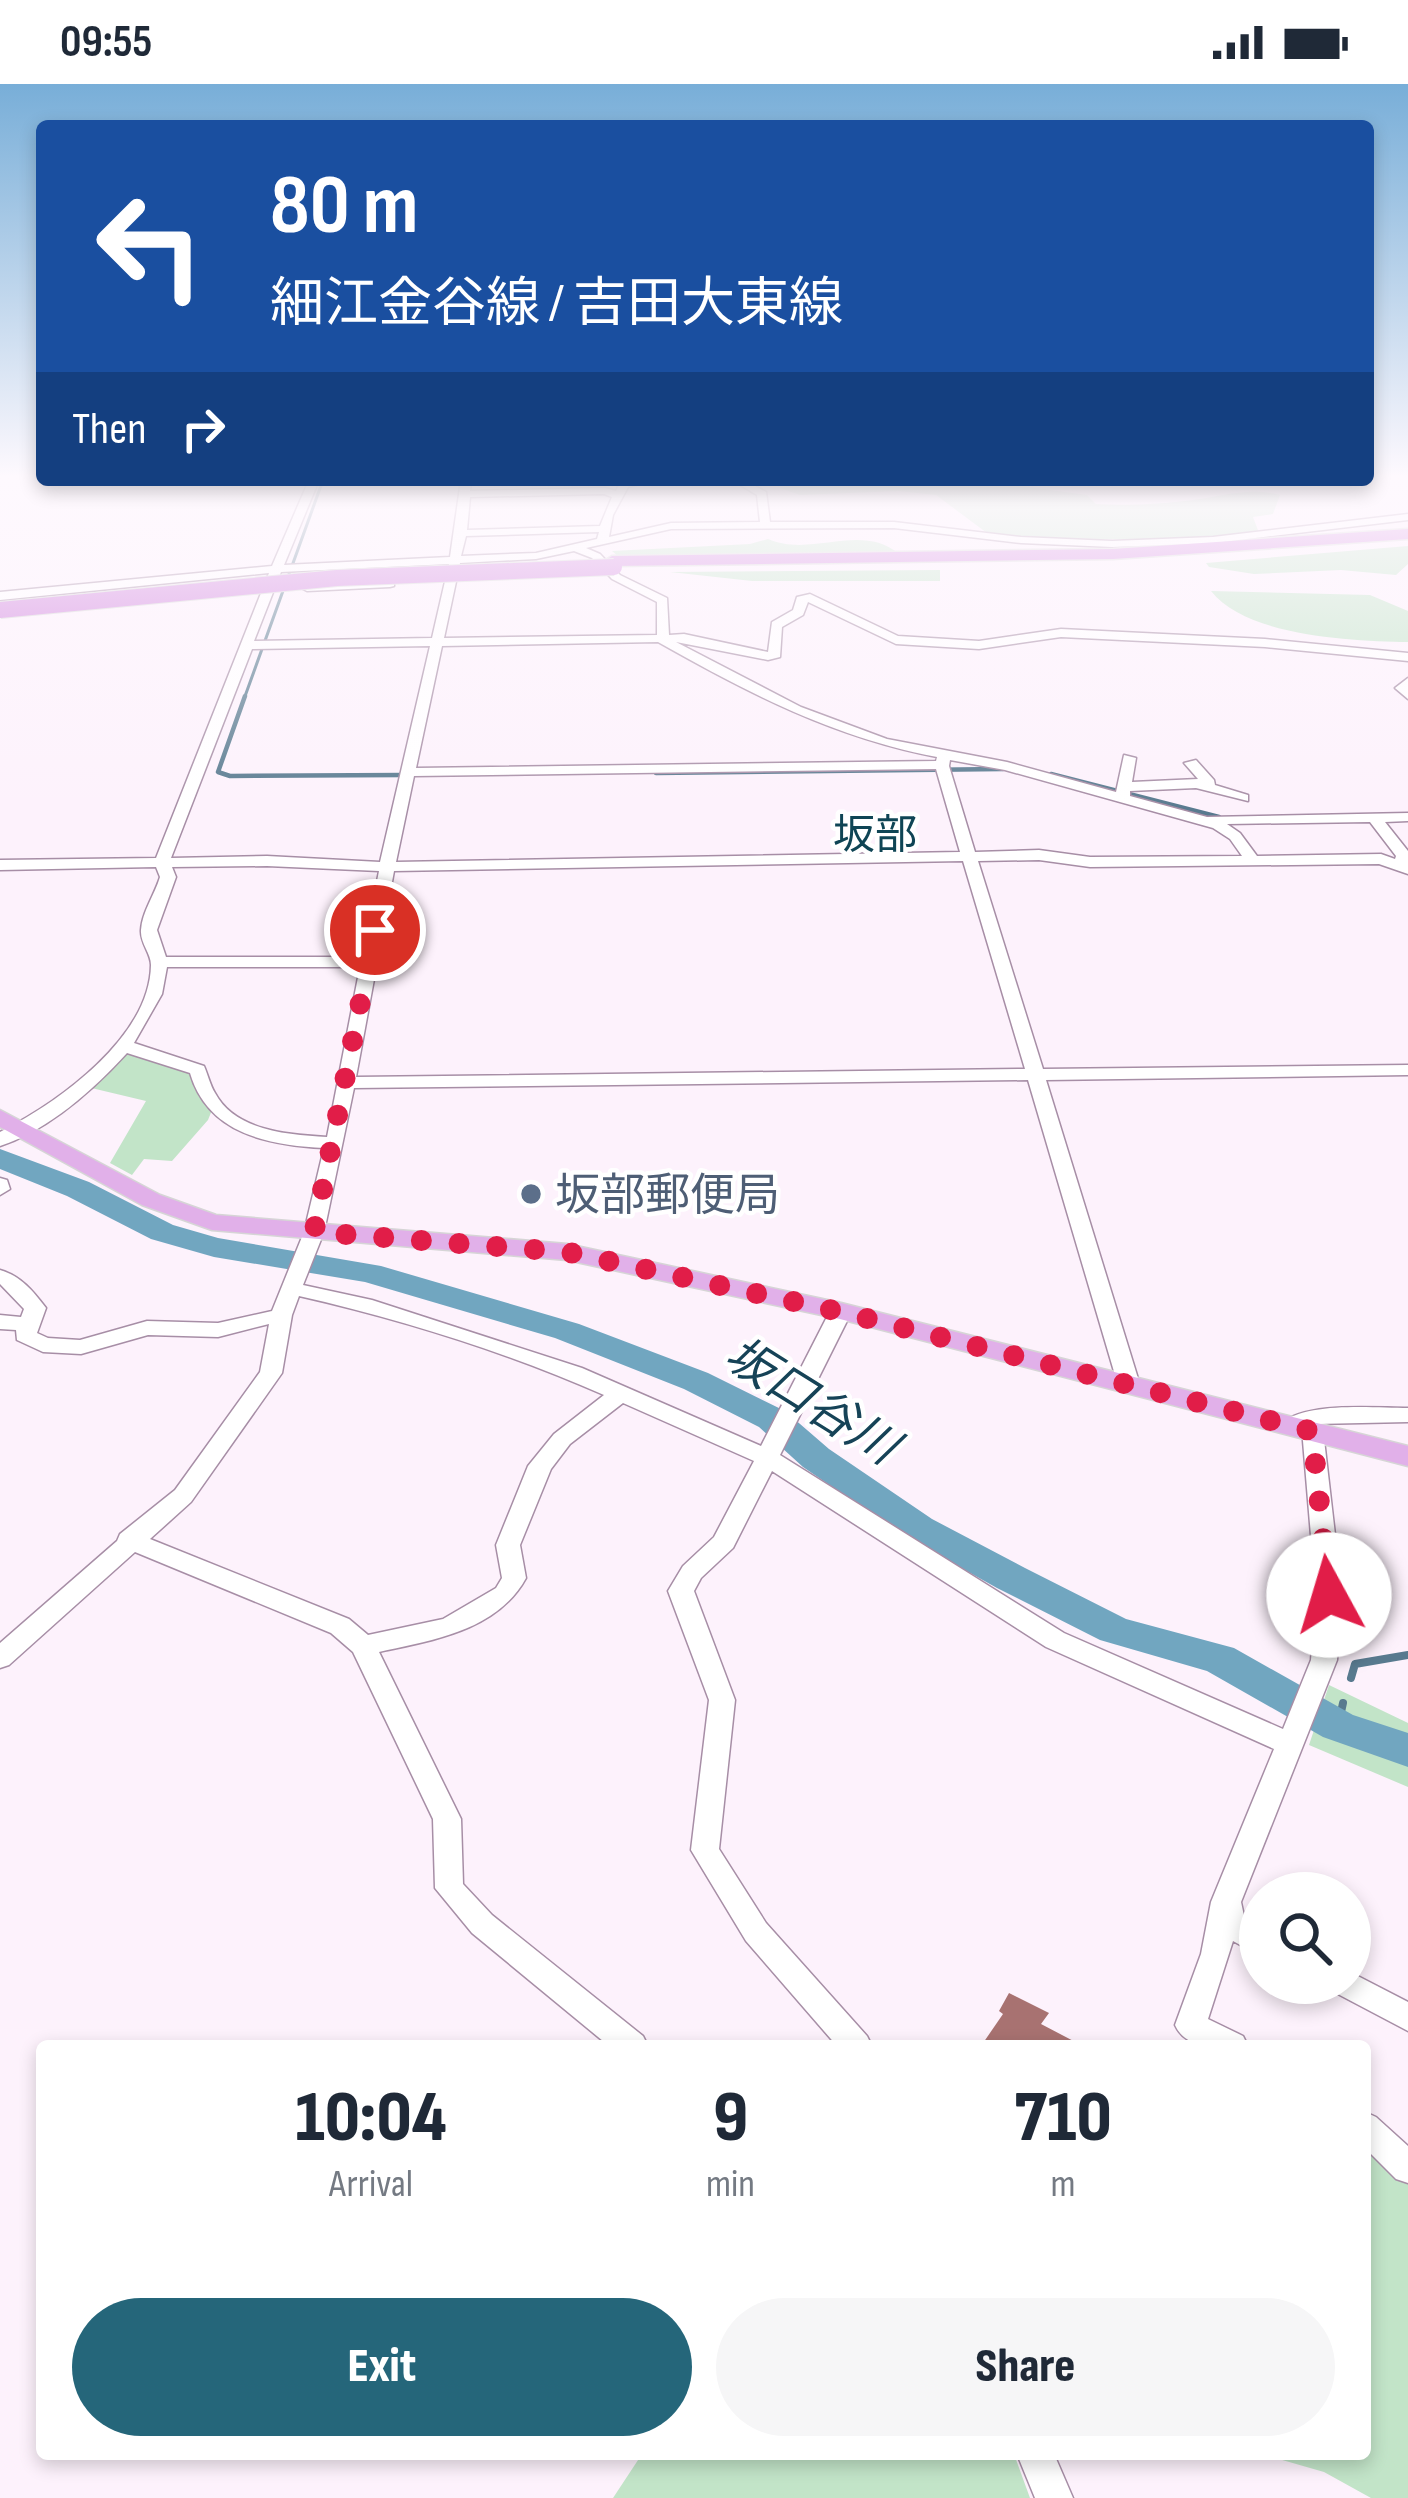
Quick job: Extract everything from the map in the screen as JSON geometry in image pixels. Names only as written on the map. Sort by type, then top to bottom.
[{"type":"highway","points":[[0,606],[239,586]]},
{"type":"main road","points":[[9,1130],[151,1200],[212,1222],[310,1242],[567,1252],[841,1312],[1408,1456]]},
{"type":"street","points":[[0,606],[154,586]]},
{"type":"street","points":[[9,1130],[55,1112],[125,1046],[160,962],[149,930],[168,877],[162,862],[206,754],[218,711],[260,645],[283,586]]},
{"type":"street","points":[[0,606],[344,586]]},
{"type":"street","points":[[0,1658],[183,1496],[271,1373],[281,1315],[310,1242],[334,1143],[387,867],[449,586]]},
{"type":"street","points":[[634,586],[663,600],[663,640]]},
{"type":"street","points":[[260,645],[705,639],[743,654],[776,654],[776,626],[799,612],[801,599],[810,598],[896,640],[979,645],[1073,634],[1265,643],[1408,657]]},
{"type":"street","points":[[663,640],[796,710],[943,764]]},
{"type":"street","points":[[1408,682],[1401,688],[1408,695]]},
{"type":"street","points":[[1123,793],[1129,758]]},
{"type":"street","points":[[1123,793],[1209,783],[1191,763]]},
{"type":"street","points":[[943,764],[1032,1075],[1129,1385]]},
{"type":"street","points":[[407,774],[943,764],[1015,768],[1123,793],[1200,820],[1235,836],[1252,860]]},
{"type":"street","points":[[1202,786],[1243,798]]},
{"type":"street","points":[[0,865],[162,862],[387,867],[1039,855],[1090,862],[1252,860],[1404,866],[1404,856],[1375,818]]},
{"type":"street","points":[[1200,820],[1408,818]]},
{"type":"street","points":[[160,962],[369,962]]},
{"type":"street","points":[[125,1046],[198,1070],[202,1093],[226,1117],[259,1136],[334,1143]]},
{"type":"street","points":[[347,1083],[1408,1070]]},
{"type":"street","points":[[0,1276],[14,1282],[35,1308],[25,1334],[29,1340],[81,1348],[147,1328],[218,1330],[281,1315]]},
{"type":"street","points":[[290,1288],[365,1305],[529,1357],[768,1458],[1054,1640],[1292,1741]]},
{"type":"street","points":[[841,1312],[724,1541],[692,1571],[681,1591],[722,1700],[705,1850],[756,1932],[851,2040]]},
{"type":"street","points":[[0,1322],[30,1325]]},
{"type":"street","points":[[363,1646],[450,1627],[505,1594],[514,1578],[508,1545],[540,1466],[562,1439],[621,1393]]},
{"type":"street","points":[[1220,2040],[1190,2025],[1216,1954],[1226,1902],[1314,1689],[1328,1639],[1329,1595],[1300,1428],[1312,1417],[1408,1415]]},
{"type":"street","points":[[129,1540],[340,1626],[363,1646],[446,1819],[449,1888],[482,1924],[625,2040]]},
{"type":"street","points":[[1226,1902],[1231,1923],[1239,1928]]},
{"type":"street","points":[[1371,1997],[1408,2018]]},
{"type":"street","points":[[1371,2133],[1408,2168]]},
{"type":"street","points":[[1038,2460],[1054,2498]]},
{"type":"green space","points":[[1211,591],[1370,595],[1408,611],[1408,642],[1331,638],[1275,627],[1249,618]]},
{"type":"green space","points":[[125,1048],[198,1070],[214,1105],[208,1120],[172,1161],[144,1159],[132,1175],[110,1163],[146,1101],[83,1086]]},
{"type":"green space","points":[[1329,1685],[1408,1723],[1408,1787],[1309,1745]]},
{"type":"green space","points":[[1371,2143],[1408,2179],[1408,2498],[1371,2498],[1324,2472],[1282,2460],[1371,2460]]},
{"type":"green space","points":[[638,2460],[1016,2460],[1030,2498],[613,2498]]},
{"type":"building","points":[[1009,1993],[1049,2013],[1041,2024],[1072,2040],[985,2040],[1003,2014],[999,2011]]},
{"type":"waterway","points":[[244,699],[285,586]]},
{"type":"waterway","points":[[245,696],[218,772],[230,776],[403,775]]},
{"type":"waterway","points":[[656,773],[1003,769]]},
{"type":"waterway","points":[[1051,774],[1219,817]]},
{"type":"waterway","name":"坂口谷川","points":[[0,1158],[78,1189],[162,1232],[214,1247],[369,1273],[567,1331],[696,1381],[772,1419],[816,1458],[919,1528],[1011,1578],[1114,1630],[1220,1659],[1338,1726],[1408,1750]]},
{"type":"waterway","points":[[1351,1678],[1355,1664],[1408,1655]]},
{"type":"waterway","points":[[1338,1726],[1343,1703]]},
{"type":"place","name":"坂部郵便局","points":[[531,1194]]},
{"type":"district","name":"坂部","points":[[875,834]]},
{"type":"route","points":[[375,930],[314,1232],[567,1252],[841,1312],[1312,1431],[1329,1595]]}]
